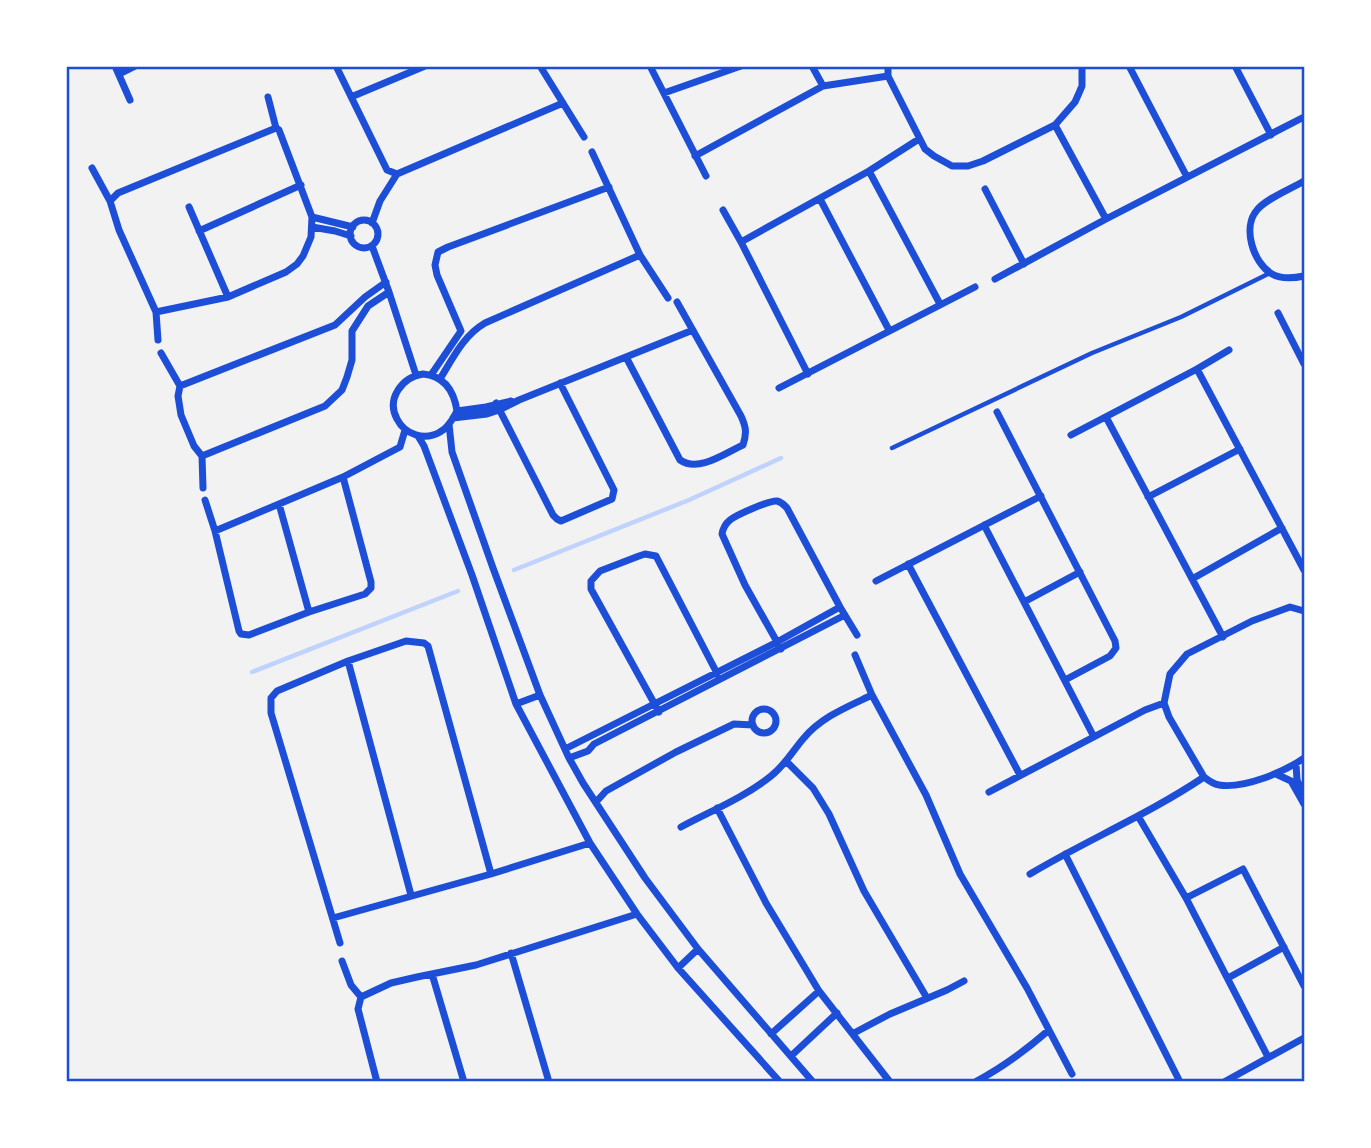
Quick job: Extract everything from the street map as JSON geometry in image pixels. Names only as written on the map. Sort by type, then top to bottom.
[{"type":"street","points":[[130,100],[117,70],[135,66]]},
{"type":"street","points":[[336,66],[387,170],[397,174]]},
{"type":"street","points":[[351,97],[425,66]]},
{"type":"street","points":[[540,66],[584,136]]},
{"type":"street","points":[[650,66],[706,176]]},
{"type":"street","points":[[664,93],[741,66]]},
{"type":"street","points":[[812,66],[823,86]]},
{"type":"street","points":[[888,66],[888,76],[925,149],[952,166],[968,166],[983,161],[1055,125],[1075,102],[1082,86],[1082,66]]},
{"type":"street","points":[[1129,66],[1187,177]]},
{"type":"street","points":[[1234,66],[1271,135]]},
{"type":"street","points":[[695,156],[823,86],[888,76]]},
{"type":"street","points":[[156,312],[228,297],[286,272],[303,257],[312,227],[312,217],[276,128],[268,97]]},
{"type":"street","points":[[372,223],[380,201],[397,174],[563,103]]},
{"type":"street","points":[[995,279],[1304,117]]},
{"type":"street","points":[[1055,125],[1106,219]]},
{"type":"street","points":[[110,201],[118,193],[276,128]]},
{"type":"street","points":[[741,242],[869,171],[919,139]]},
{"type":"street","points":[[592,152],[640,255],[668,298]]},
{"type":"street","points":[[92,168],[110,201],[119,230],[156,312],[158,340]]},
{"type":"street","points":[[869,171],[940,304]]},
{"type":"street","points":[[1304,181],[1256,210],[1251,218],[1250,236],[1258,259],[1270,273],[1287,277],[1304,276]]},
{"type":"street","points":[[199,231],[301,185]]},
{"type":"street","points":[[464,333],[437,275],[435,265],[438,252],[609,187]]},
{"type":"street","points":[[985,189],[1024,264]]},
{"type":"street","points":[[820,199],[890,330]]},
{"type":"street","points":[[189,207],[228,297]]},
{"type":"street","points":[[723,210],[808,374]]},
{"type":"street","points":[[312,217],[353,227]]},
{"type":"street","points":[[364,221],[372,223],[378,234],[375,243],[368,248],[359,247],[351,236],[353,227],[364,221]]},
{"type":"street","points":[[312,227],[351,236]]},
{"type":"street","points":[[372,246],[416,375]]},
{"type":"street","points":[[431,375],[464,333],[640,255]]},
{"type":"street","points":[[180,386],[335,324],[386,282]]},
{"type":"street","points":[[779,388],[975,287]]},
{"type":"street","points":[[202,456],[325,406],[335,399],[342,390],[352,360],[352,331],[368,306],[389,292]]},
{"type":"street","points":[[626,357],[680,460],[695,466],[743,445],[746,428],[677,302]]},
{"type":"street","points":[[1278,313],[1304,363]]},
{"type":"street","points":[[335,324],[352,331]]},
{"type":"street","points":[[693,330],[497,407],[487,414],[453,418],[441,432],[430,436],[418,436],[405,430],[397,419],[393,406],[396,393],[404,382],[416,375],[431,375],[451,389],[453,418],[452,452],[540,695],[569,758],[645,878],[698,949],[813,1082]]},
{"type":"street","points":[[440,379],[464,333]]},
{"type":"street","points":[[1071,435],[1229,350]]},
{"type":"street","points":[[161,353],[180,386],[178,396],[181,415],[194,446],[202,456],[203,488]]},
{"type":"street","points":[[1197,369],[1304,570]]},
{"type":"street","points":[[497,407],[553,515],[561,521],[612,499],[614,490],[560,383]]},
{"type":"street","points":[[997,412],[1112,633],[1116,648],[1110,656],[1065,680]]},
{"type":"street","points":[[1105,417],[1223,637]]},
{"type":"street","points":[[215,531],[343,477],[400,447],[405,430]]},
{"type":"street","points":[[418,436],[472,575],[516,704],[590,843],[637,914],[678,968],[780,1082]]},
{"type":"street","points":[[1148,498],[1240,449]]},
{"type":"street","points":[[205,500],[239,631],[249,635],[365,594],[372,585],[343,477]]},
{"type":"street","points":[[876,581],[1041,496]]},
{"type":"street","points":[[779,645],[722,534],[728,521],[735,516],[773,501],[783,504],[857,635]]},
{"type":"street","points":[[279,504],[309,612]]},
{"type":"street","points":[[984,525],[1094,737]]},
{"type":"street","points":[[1192,579],[1282,528]]},
{"type":"street","points":[[657,708],[591,589],[590,581],[600,571],[645,554],[656,556],[719,675]]},
{"type":"street","points":[[908,564],[1020,775]]},
{"type":"street","points":[[1024,602],[1080,572]]},
{"type":"street","points":[[779,645],[840,607]]},
{"type":"street","points":[[1304,611],[1290,607],[1252,621],[1187,654],[1170,674],[1164,703],[1169,717],[1204,777],[1211,783],[1231,785],[1276,774],[1304,758]]},
{"type":"street","points":[[569,758],[588,751],[594,744],[719,675],[845,615]]},
{"type":"street","points":[[340,943],[271,713],[271,698],[277,691],[348,661],[406,641],[428,646],[491,873]]},
{"type":"street","points":[[855,655],[872,695],[926,795],[960,874],[1072,1074]]},
{"type":"street","points":[[348,661],[411,895]]},
{"type":"street","points":[[516,704],[540,695]]},
{"type":"street","points":[[681,827],[751,790],[787,762],[817,725],[836,712],[872,695]]},
{"type":"street","points":[[989,792],[1145,710],[1164,703]]},
{"type":"street","points":[[565,749],[657,708]]},
{"type":"street","points":[[596,802],[606,790],[676,752],[734,724],[752,724]]},
{"type":"street","points":[[787,762],[813,788],[829,814],[863,891],[927,998]]},
{"type":"street","points":[[1296,764],[1297,780],[1304,794]]},
{"type":"street","points":[[1276,774],[1291,781],[1304,804]]},
{"type":"street","points":[[1030,874],[1139,816],[1204,777]]},
{"type":"street","points":[[717,808],[766,903],[819,991],[890,1082]]},
{"type":"street","points":[[1139,816],[1268,1057]]},
{"type":"street","points":[[333,918],[590,843]]},
{"type":"street","points":[[1065,853],[1180,1082]]},
{"type":"street","points":[[1185,898],[1243,869],[1304,986]]},
{"type":"street","points":[[377,1082],[358,1009],[361,998],[391,983],[477,965],[637,914]]},
{"type":"street","points":[[1228,978],[1284,947]]},
{"type":"street","points":[[678,968],[698,949]]},
{"type":"street","points":[[511,953],[549,1082]]},
{"type":"street","points":[[342,961],[351,985],[361,998]]},
{"type":"street","points":[[432,974],[464,1082]]},
{"type":"street","points":[[854,1033],[964,981]]},
{"type":"street","points":[[771,1034],[819,991]]},
{"type":"street","points":[[791,1056],[837,1013]]},
{"type":"street","points":[[975,1082],[1023,1052],[1049,1030]]},
{"type":"street","points":[[1224,1082],[1304,1038]]},
{"type":"lane","points":[[892,448],[1092,353],[1181,317],[1270,273]]},
{"type":"waterway","points":[[514,570],[689,500],[781,458]]},
{"type":"waterway","points":[[252,672],[458,591]]}]
